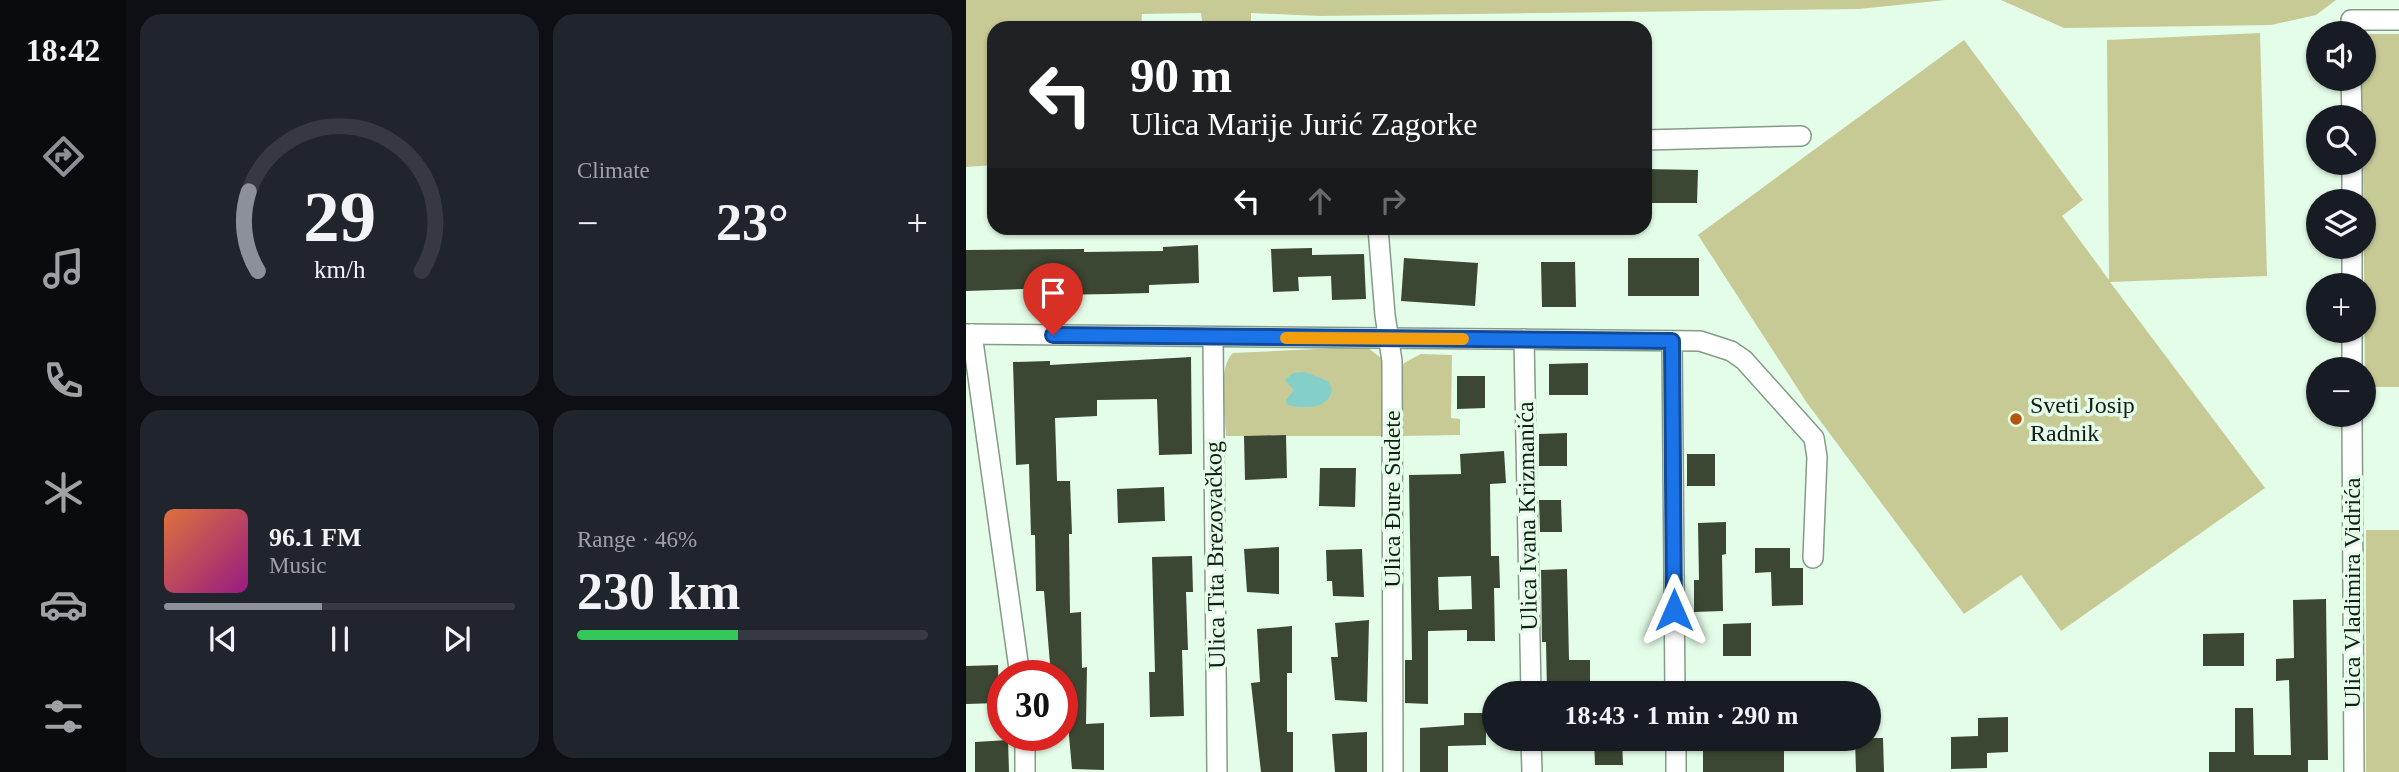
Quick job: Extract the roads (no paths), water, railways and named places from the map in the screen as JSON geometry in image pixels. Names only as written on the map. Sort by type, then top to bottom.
[{"type":"street","points":[[2376,23],[2399,20]]},
{"type":"street","points":[[1652,140],[1801,136]]},
{"type":"street","name":"Ulica Đure Sudete","points":[[1379,235],[1392,375],[1393,772]]},
{"type":"street","points":[[1018,660],[969,334],[1700,341],[1731,351],[1744,360],[1814,438],[1817,457],[1813,558]]},
{"type":"street","name":"Ulica Tita Brezovačkog","points":[[1213,338],[1217,772]]},
{"type":"street","name":"Ulica Ivana Krizmanića","points":[[1524,339],[1531,681]]},
{"type":"street","points":[[1672,341],[1675,681]]},
{"type":"street","name":"Ulica Vladimira Vidrića","points":[[2352,427],[2354,772]]},
{"type":"street","points":[[1024,751],[1025,772]]},
{"type":"street","points":[[1531,751],[1532,772]]},
{"type":"street","points":[[1676,751],[1676,772]]},
{"type":"water","points":[[1305,372],[1328,381],[1332,390],[1329,397],[1320,405],[1287,405],[1286,400],[1294,390],[1285,380],[1293,373]]},
{"type":"place","name":"Sveti Josip Radnik","points":[[2016,419]]}]
